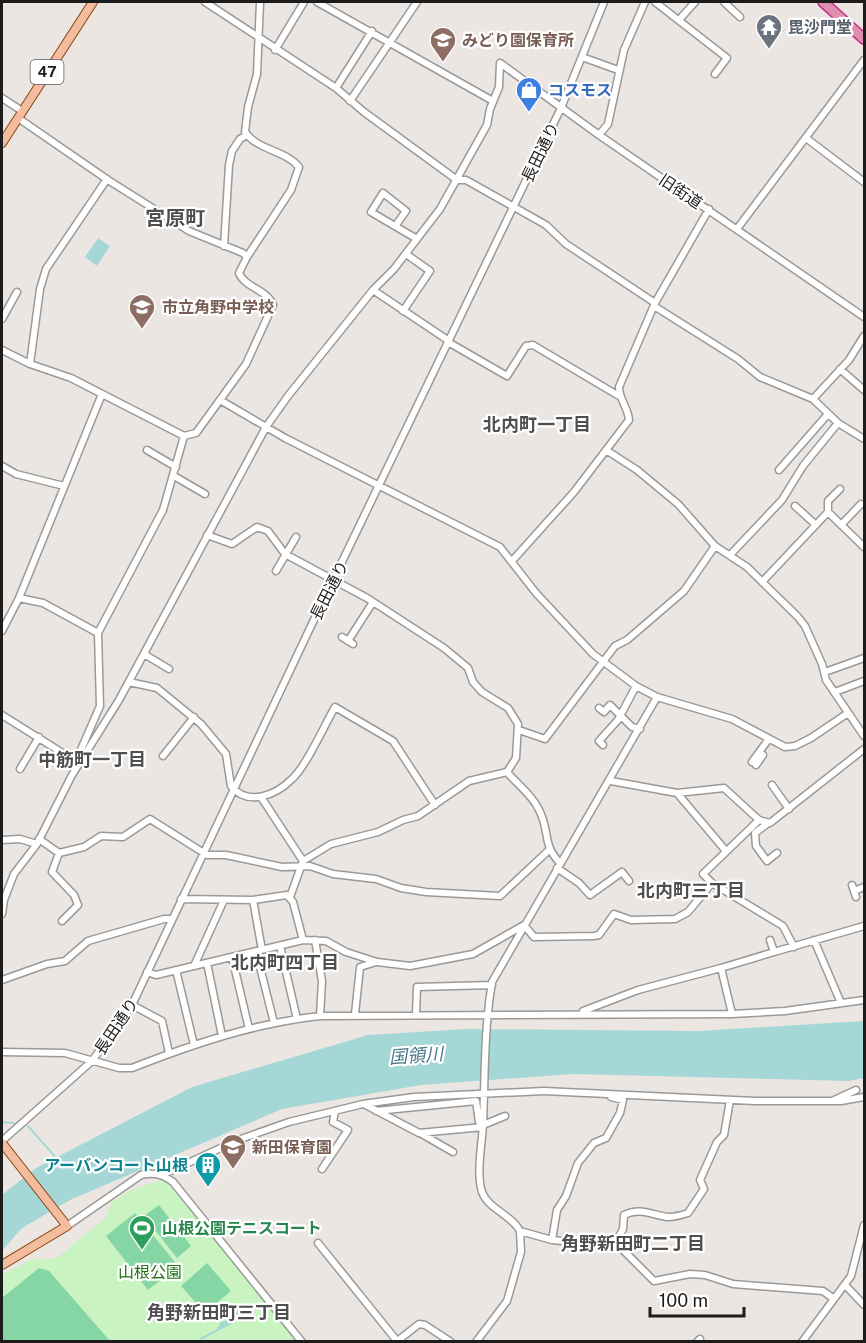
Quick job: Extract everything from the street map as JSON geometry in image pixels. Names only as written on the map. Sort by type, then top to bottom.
[{"type":"highway","points":[[823,2],[864,39]]},
{"type":"main road","name":"47","points":[[2,143],[93,2]]},
{"type":"main road","points":[[2,1265],[67,1226],[3,1146]]},
{"type":"street","points":[[205,2],[258,39],[336,88],[350,101],[457,180],[466,180],[546,225],[566,244],[760,376],[813,399],[838,423],[864,439]]},
{"type":"street","points":[[247,135],[248,107],[257,74],[260,2]]},
{"type":"street","points":[[275,50],[304,2]]},
{"type":"street","points":[[77,762],[129,682],[266,427],[373,290],[385,280],[440,209],[487,125],[493,101],[317,2]]},
{"type":"street","points":[[350,101],[388,41],[417,2]]},
{"type":"street","name":"長田通り","points":[[3,1146],[92,1061],[132,1005],[202,853],[561,108],[604,2]]},
{"type":"street","points":[[599,135],[608,124],[618,82],[618,70],[632,28],[645,2]]},
{"type":"street","points":[[655,2],[727,58],[715,74]]},
{"type":"street","points":[[679,20],[695,2]]},
{"type":"street","points":[[724,2],[740,17]]},
{"type":"street","points":[[336,88],[372,31]]},
{"type":"street","points":[[582,57],[618,70]]},
{"type":"street","points":[[736,229],[864,60]]},
{"type":"street","name":"旧街道","points":[[493,101],[499,87],[500,63],[599,135],[864,317]]},
{"type":"street","points":[[2,98],[20,115],[106,179],[189,231],[246,257]]},
{"type":"street","points":[[224,246],[229,165],[232,151],[240,139],[247,135]]},
{"type":"street","points":[[2,350],[30,364],[71,378],[184,436],[196,433],[246,363],[273,305],[270,297],[241,279],[238,273],[246,257],[291,190],[299,167],[282,153],[247,135]]},
{"type":"street","points":[[806,138],[864,182]]},
{"type":"street","points":[[30,364],[40,289],[46,269],[106,179]]},
{"type":"street","points":[[396,225],[406,211],[383,193],[370,212],[417,239]]},
{"type":"street","points":[[619,396],[619,387],[655,304],[709,209]]},
{"type":"street","points":[[403,311],[430,272],[406,254]]},
{"type":"street","points":[[373,290],[449,342],[507,376],[526,346],[533,345],[619,396],[628,410],[628,420],[574,492],[512,561]]},
{"type":"street","points":[[2,319],[17,292]]},
{"type":"street","points":[[813,399],[840,369],[864,336]]},
{"type":"street","points":[[840,369],[864,390]]},
{"type":"street","points":[[2,631],[19,598],[102,394]]},
{"type":"street","points":[[220,400],[266,427],[500,547],[536,593],[603,662],[636,686],[657,697],[732,719],[785,747],[795,746],[848,713]]},
{"type":"street","points":[[779,470],[828,414]]},
{"type":"street","points":[[730,555],[782,500],[803,466],[838,423]]},
{"type":"street","points":[[2,914],[4,900],[14,874],[38,842],[77,762],[100,706],[98,633],[163,510],[184,436]]},
{"type":"street","points":[[147,450],[176,467]]},
{"type":"street","points":[[606,450],[637,470],[678,504],[715,546],[730,555],[762,582],[805,626],[825,672],[826,680],[864,736]]},
{"type":"street","points":[[2,466],[16,474],[64,486]]},
{"type":"street","points":[[174,476],[205,494]]},
{"type":"street","points":[[762,582],[828,512],[828,501],[840,489]]},
{"type":"street","points":[[841,525],[861,504]]},
{"type":"street","points":[[795,506],[816,525]]},
{"type":"street","points":[[828,512],[864,547]]},
{"type":"street","points":[[2,840],[20,839],[38,842],[59,853],[84,847],[101,836],[123,837],[150,819],[183,837],[202,853],[282,867],[303,863],[332,844],[378,832],[403,820],[418,816],[469,781],[507,772],[516,758],[519,730],[508,708],[482,692],[473,682],[468,668],[444,648],[373,602],[285,554],[277,546],[271,534],[259,526],[235,544],[207,535]]},
{"type":"street","points":[[276,571],[296,537]]},
{"type":"street","points":[[519,730],[545,739],[568,705],[594,677],[615,646],[627,640],[684,591],[715,546]]},
{"type":"street","points":[[19,598],[43,603],[98,633]]},
{"type":"street","points":[[347,641],[357,621],[373,602]]},
{"type":"street","points":[[144,654],[169,669]]},
{"type":"street","points":[[825,672],[864,658]]},
{"type":"street","points":[[835,692],[864,681]]},
{"type":"street","points":[[129,682],[157,688],[194,717],[226,754],[234,789],[248,797],[271,794],[294,778],[335,707],[393,741],[435,805]]},
{"type":"street","points":[[603,745],[599,741],[620,716],[636,686]]},
{"type":"street","points":[[476,1341],[507,1301],[521,1252],[520,1231],[517,1224],[482,1193],[482,1126],[487,1015],[492,985],[524,925],[611,781],[657,697]]},
{"type":"street","points":[[599,708],[604,712],[610,705],[632,727],[640,729]]},
{"type":"street","points":[[2,715],[39,736],[77,762]]},
{"type":"street","points":[[163,756],[194,717]]},
{"type":"street","points":[[20,769],[39,736]]},
{"type":"street","points":[[754,764],[770,741]]},
{"type":"street","points":[[777,853],[767,861],[753,836],[864,749]]},
{"type":"street","points":[[507,772],[537,806],[547,827],[548,850],[558,866],[590,895],[622,872],[629,881]]},
{"type":"street","points":[[611,781],[657,787],[677,793],[724,788],[766,824]]},
{"type":"street","points":[[772,785],[789,809]]},
{"type":"street","points":[[677,793],[726,851]]},
{"type":"street","points":[[261,797],[303,863],[341,876],[376,879],[401,888],[426,892],[500,896],[548,850]]},
{"type":"street","points":[[759,820],[703,874],[712,883],[783,926],[794,947]]},
{"type":"street","points":[[59,853],[52,872],[74,895],[78,904],[62,921]]},
{"type":"street","points":[[303,863],[290,897],[303,940]]},
{"type":"street","points":[[524,925],[534,937],[594,936],[599,934],[614,914],[631,920],[675,919],[687,912],[712,883]]},
{"type":"street","points":[[854,891],[864,887]]},
{"type":"street","points":[[181,899],[253,900],[290,897]]},
{"type":"street","points":[[194,966],[224,900]]},
{"type":"street","points":[[253,900],[259,951],[274,1023]]},
{"type":"street","points":[[2,980],[47,964],[65,961],[88,941],[164,919],[172,919]]},
{"type":"street","points":[[147,972],[156,975],[303,940],[326,941],[346,952],[377,962],[410,966],[473,954],[524,925]]},
{"type":"street","points":[[581,1014],[638,990],[864,926]]},
{"type":"street","points":[[770,939],[774,952]]},
{"type":"street","points":[[315,940],[322,981],[320,1016]]},
{"type":"street","points":[[814,940],[841,1003]]},
{"type":"street","points":[[280,946],[297,1019]]},
{"type":"street","points":[[232,957],[249,1029]]},
{"type":"street","points":[[355,1014],[360,967],[377,962]]},
{"type":"street","points":[[207,963],[222,1036]]},
{"type":"street","points":[[721,968],[732,1014]]},
{"type":"street","points":[[176,970],[194,1045]]},
{"type":"street","points":[[416,1014],[417,987],[492,985]]},
{"type":"street","points":[[2,1052],[65,1053],[118,1068],[132,1068],[222,1036],[274,1023],[320,1016],[355,1014],[732,1014],[864,1000]]},
{"type":"street","points":[[132,1005],[162,1021],[169,1053]]},
{"type":"street","points":[[832,1101],[856,1090]]},
{"type":"street","points":[[162,1175],[238,1140],[289,1122],[363,1104],[414,1097],[484,1091],[544,1091],[730,1100],[832,1101],[864,1097]]},
{"type":"street","points":[[552,1240],[558,1210],[566,1196],[578,1163],[594,1143],[606,1138],[623,1104],[623,1100],[606,1094]]},
{"type":"street","points":[[614,1246],[623,1229],[624,1215],[628,1213],[643,1211],[667,1217],[688,1213],[704,1189],[700,1180],[717,1142],[724,1135],[730,1100]]},
{"type":"street","points":[[376,1111],[476,1101],[482,1126]]},
{"type":"street","points":[[363,1104],[453,1152]]},
{"type":"street","points":[[322,1169],[348,1130],[333,1122],[335,1111]]},
{"type":"street","points":[[419,1133],[482,1126],[505,1116]]},
{"type":"street","points":[[67,1226],[141,1175],[150,1173],[162,1175],[173,1182],[302,1341]]},
{"type":"street","points":[[802,1341],[846,1286],[864,1225]]},
{"type":"street","points":[[520,1231],[552,1240],[614,1246],[623,1250],[654,1281],[690,1274],[705,1275],[733,1284],[823,1291],[834,1299]]},
{"type":"street","points":[[318,1243],[397,1341],[419,1324],[425,1325],[450,1341]]},
{"type":"street","points":[[846,1286],[864,1305]]},
{"type":"green space","name":"山根公園","points":[[159,1181],[169,1184],[296,1341],[2,1342],[2,1275],[30,1260],[57,1258],[105,1218],[112,1202],[131,1190]]},
{"type":"green space","points":[[159,1205],[191,1246],[177,1258],[144,1216]]},
{"type":"green space","name":"山根公園テニスコート","points":[[135,1213],[178,1266],[148,1290],[106,1236]]},
{"type":"green space","points":[[207,1263],[231,1291],[205,1313],[181,1286]]},
{"type":"green space","points":[[39,1268],[49,1271],[110,1341],[2,1341],[2,1298]]},
{"type":"water","points":[[98,238],[110,246],[97,266],[85,257]]},
{"type":"water","name":"国領川","points":[[864,1021],[864,1078],[849,1081],[572,1074],[421,1085],[282,1109],[70,1200],[22,1228],[2,1251],[2,1195],[36,1168],[192,1087],[368,1035],[466,1029],[699,1031]]},
{"type":"water","points":[[242,1309],[246,1313],[237,1315],[235,1322],[199,1341],[200,1338],[217,1329],[221,1322],[231,1320],[234,1313]]},
{"type":"waterway","points":[[2,1122],[14,1123]]},
{"type":"waterway","points":[[28,1126],[58,1160]]},
{"type":"place","name":"毘沙門堂","points":[[769,50]]},
{"type":"place","name":"みどり園保育所","points":[[443,63]]},
{"type":"place","name":"コスモス","points":[[529,113]]},
{"type":"place","name":"市立角野中学校","points":[[142,330]]},
{"type":"place","name":"新田保育園","points":[[233,1170]]},
{"type":"place","name":"アーバンコート山根","points":[[208,1188]]},
{"type":"place","name":"山根公園テニスコート","points":[[142,1251]]},
{"type":"district","name":"宮原町","points":[[175,218]]},
{"type":"district","name":"北内町一丁目","points":[[537,425]]},
{"type":"district","name":"中筋町一丁目","points":[[92,760]]},
{"type":"district","name":"北内町三丁目","points":[[691,891]]},
{"type":"district","name":"北内町四丁目","points":[[285,963]]},
{"type":"district","name":"角野新田町二丁目","points":[[633,1244]]},
{"type":"district","name":"角野新田町三丁目","points":[[219,1313]]}]
